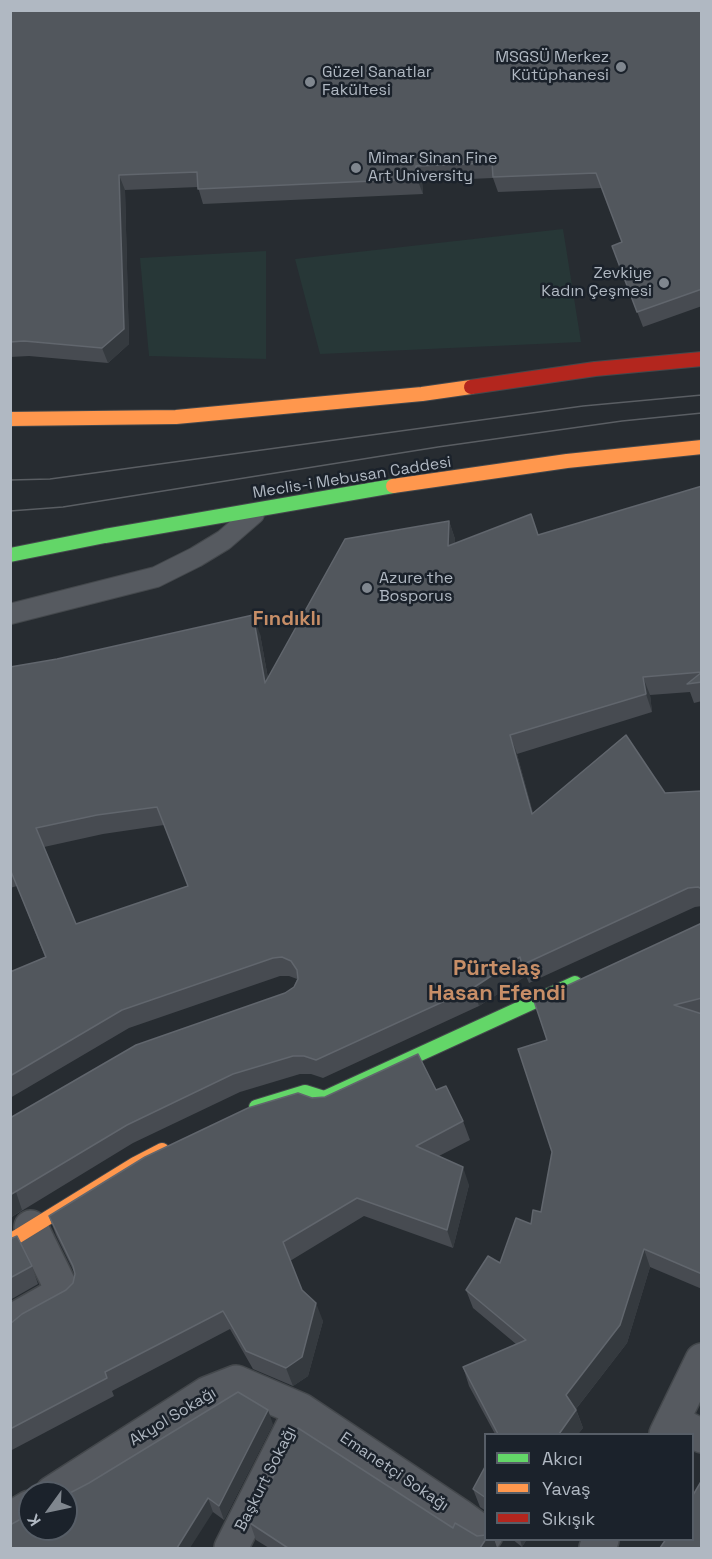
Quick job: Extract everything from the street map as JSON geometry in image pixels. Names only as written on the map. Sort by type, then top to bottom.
[{"type":"main road","points":[[10,419],[188,416],[422,394],[595,369],[702,359]]},
{"type":"main road","name":"Meclis-i Mebusan Caddesi","points":[[10,555],[394,486],[567,461],[702,447]]},
{"type":"main road","points":[[248,1109],[305,1092],[324,1098],[590,976]]},
{"type":"main road","points":[[21,1234],[135,1164],[174,1144]]},
{"type":"street","points":[[13,1317],[63,1292],[21,1234]]},
{"type":"street","points":[[680,1431],[702,1360]]},
{"type":"street","name":"Akyol Sokağı","points":[[71,1481],[208,1393],[236,1382],[301,1410]]},
{"type":"street","name":"Emanetçi Sokağı","points":[[301,1410],[484,1534]]},
{"type":"street","name":"Başkurt Sokağı","points":[[231,1548],[301,1410]]},
{"type":"lane","points":[[10,614],[156,577],[224,540],[259,510]]},
{"type":"shaded area","points":[[563,229],[581,342],[320,354],[295,259]]},
{"type":"shaded area","points":[[266,251],[266,359],[149,356],[140,258]]},
{"type":"building","name":"Mimar Sinan Fine Art University","points":[[10,10],[702,10],[702,289],[637,312],[612,246],[622,242],[596,173],[493,177],[492,163],[416,166],[417,179],[198,189],[197,172],[119,175],[124,329],[102,348],[24,341],[10,342]]},
{"type":"building","points":[[702,486],[702,672],[643,677],[646,694],[510,735],[532,814],[626,735],[665,793],[702,791],[702,889],[688,888],[522,965],[520,957],[473,988],[316,1060],[304,1056],[293,1056],[233,1074],[127,1125],[10,1195],[10,1118],[136,1045],[285,993],[294,987],[298,979],[297,970],[291,961],[282,957],[273,958],[122,1010],[10,1076],[10,972],[46,957],[10,869],[10,667],[57,659],[253,615],[265,683],[345,539],[449,521],[448,546],[531,514],[538,535]],"holes":[[[157,807],[188,886],[76,924],[36,828],[97,815]]]},
{"type":"building","points":[[702,672],[702,682],[687,684]]},
{"type":"building","points":[[702,923],[702,998],[674,1005],[702,1014],[702,1274],[644,1249],[620,1325],[566,1395],[576,1410],[560,1433],[497,1433],[463,1367],[526,1340],[466,1290],[488,1256],[500,1263],[516,1218],[531,1224],[533,1210],[541,1212],[552,1152],[518,1049],[547,1040],[534,1001]]},
{"type":"building","points":[[418,1054],[436,1090],[446,1086],[463,1121],[416,1146],[463,1167],[447,1230],[357,1198],[283,1242],[302,1290],[316,1303],[302,1357],[286,1368],[246,1351],[223,1311],[105,1372],[107,1378],[10,1429],[10,1324],[22,1314],[66,1290],[73,1283],[75,1274],[49,1216],[145,1157],[248,1108],[298,1093],[312,1098],[325,1097]]},
{"type":"building","points":[[17,1236],[32,1266],[10,1278],[10,1239]]},
{"type":"building","points":[[238,1392],[268,1410],[219,1506],[208,1498],[177,1548],[10,1548],[10,1525],[18,1521],[18,1541],[78,1541],[78,1489]]},
{"type":"building","points":[[298,1428],[453,1528],[455,1523],[477,1536],[484,1535],[485,1541],[480,1548],[288,1548],[250,1523]]},
{"type":"building","points":[[484,1469],[484,1497],[473,1489]]},
{"type":"building","points":[[702,1480],[702,1548],[660,1548],[665,1541],[694,1541],[694,1493]]},
{"type":"tram line","points":[[10,480],[50,479],[583,406],[702,395]]},
{"type":"tram line","points":[[10,511],[63,507],[438,447],[622,421],[702,413]]},
{"type":"traffic: fast","points":[[10,555],[105,536],[393,486]]},
{"type":"traffic: fast","points":[[256,1107],[305,1092],[324,1098],[575,983]]},
{"type":"traffic: slow","points":[[10,419],[176,417],[422,394],[471,387]]},
{"type":"traffic: slow","points":[[393,486],[567,461],[702,447]]},
{"type":"traffic: slow","points":[[10,1241],[135,1164],[162,1150]]},
{"type":"traffic: jam","points":[[471,387],[595,369],[702,359]]},
{"type":"place","name":"MSGSÜ Merkez Kütüphanesi","points":[[621,67]]},
{"type":"place","name":"Güzel Sanatlar Fakültesi","points":[[310,82]]},
{"type":"place","name":"Mimar Sinan Fine Art University","points":[[356,168]]},
{"type":"place","name":"Zevkiye Kadın Çeşmesi","points":[[664,283]]},
{"type":"place","name":"Azure the Bosporus","points":[[367,588]]},
{"type":"district","name":"Fındıklı","points":[[287,620]]},
{"type":"district","name":"Pürtelaş Hasan Efendi","points":[[497,982]]}]
